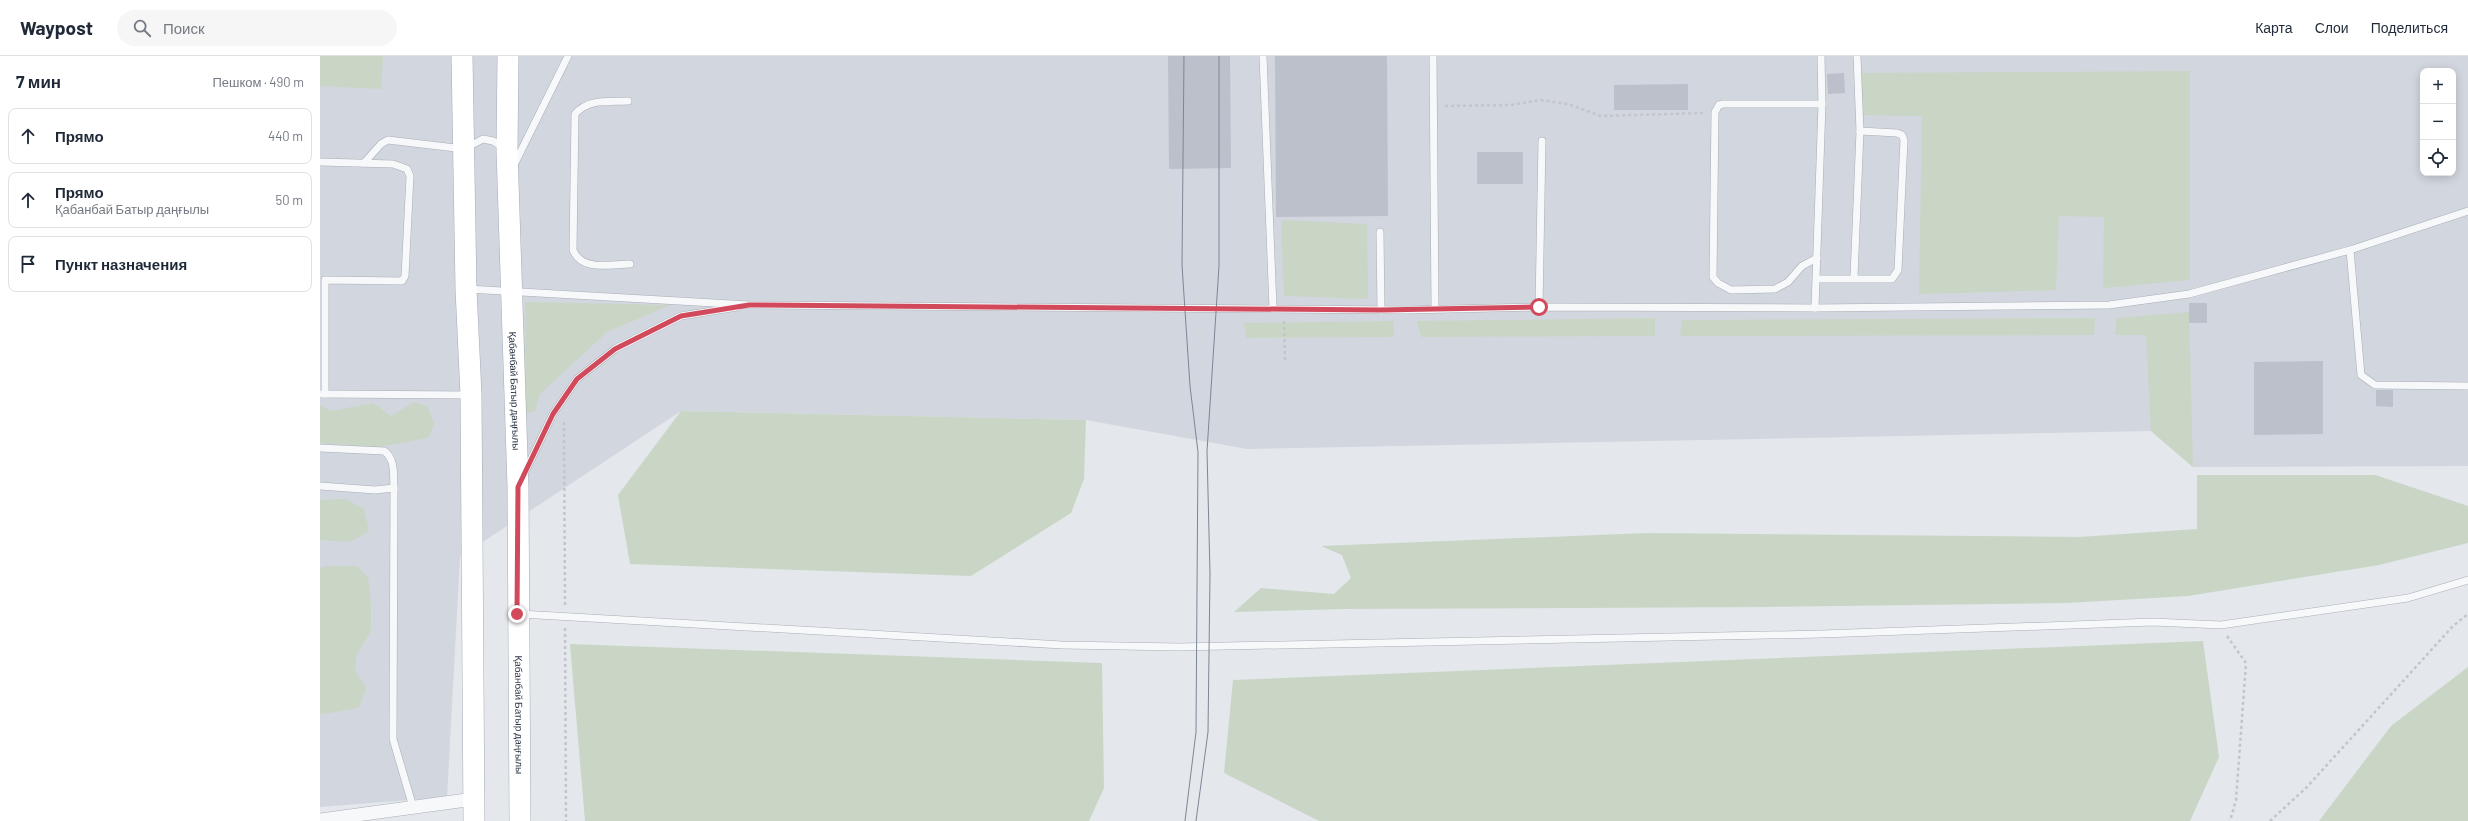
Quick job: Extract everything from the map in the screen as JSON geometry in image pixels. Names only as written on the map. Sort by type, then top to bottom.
[{"type":"main road","points":[[462,56],[466,289],[471,395],[474,821]]},
{"type":"main road","name":"Қабанбай Батыр даңғылы","points":[[508,56],[507,151],[513,291],[518,487],[517,614],[520,821]]},
{"type":"street","points":[[320,820],[474,799]]},
{"type":"lane","points":[[509,176],[568,56]]},
{"type":"lane","points":[[1263,56],[1273,308]]},
{"type":"lane","points":[[1433,56],[1432,106],[1435,309]]},
{"type":"lane","points":[[1815,308],[1818,279],[1817,258],[1822,104],[1821,56]]},
{"type":"lane","points":[[1854,277],[1860,131],[1857,56]]},
{"type":"lane","points":[[628,101],[592,102],[576,114],[573,250],[576,257],[587,265],[630,264]]},
{"type":"lane","points":[[1817,258],[1802,266],[1788,282],[1775,290],[1731,290],[1718,283],[1713,277],[1715,112],[1719,105],[1723,104],[1822,104]]},
{"type":"lane","points":[[1818,279],[1854,277],[1892,280],[1898,270],[1904,140],[1902,135],[1897,133],[1860,131]]},
{"type":"lane","points":[[364,163],[381,144],[388,140],[464,149],[483,139],[493,141],[507,151]]},
{"type":"lane","points":[[1539,307],[1542,141]]},
{"type":"lane","points":[[320,162],[401,165],[407,169],[410,176],[405,276],[402,281],[323,280],[323,394],[471,395]]},
{"type":"lane","points":[[466,289],[749,305],[1283,308],[1381,310],[1539,307],[1815,308],[2109,305],[2189,294],[2350,250],[2468,212]]},
{"type":"lane","points":[[1380,232],[1381,310]]},
{"type":"lane","points":[[2350,250],[2361,375],[2375,385],[2468,386]]},
{"type":"lane","points":[[518,487],[553,414],[577,379],[615,349],[681,316],[749,305]]},
{"type":"lane","points":[[320,448],[384,451],[390,455],[392,461],[394,488],[392,739],[413,808]]},
{"type":"lane","points":[[320,486],[375,490],[394,488]]},
{"type":"lane","points":[[517,614],[1062,645],[1179,647],[1822,634],[2152,622],[2220,625],[2408,598],[2468,580]]},
{"type":"path","points":[[1432,106],[1511,105],[1540,100],[1568,104],[1601,116],[1665,116],[1715,112]]},
{"type":"path","points":[[1283,308],[1285,360]]},
{"type":"path","points":[[2270,821],[2306,788],[2453,626],[2468,614]]},
{"type":"path","points":[[2220,625],[2246,663],[2236,800],[2230,821]]},
{"type":"shaded area","points":[[320,56],[2468,56],[2468,466],[2193,467],[2151,431],[1247,449],[1086,420],[681,411],[460,557],[447,797],[320,807]]},
{"type":"green space","points":[[320,56],[383,56],[381,89],[320,86]]},
{"type":"green space","points":[[2190,71],[2190,280],[2103,288],[2104,217],[2059,216],[2056,290],[1919,294],[1922,116],[1859,115],[1858,73]]},
{"type":"green space","points":[[1281,220],[1367,224],[1368,299],[1284,296]]},
{"type":"green space","points":[[525,302],[670,305],[607,332],[540,394],[535,411],[526,413]]},
{"type":"green space","points":[[2189,312],[2193,467],[2151,431],[2146,335],[2115,335],[2117,318]]},
{"type":"green space","points":[[1655,318],[1655,336],[1421,337],[1417,321]]},
{"type":"green space","points":[[2095,318],[2094,335],[1680,336],[1682,320]]},
{"type":"green space","points":[[1394,321],[1394,337],[1246,338],[1244,323]]},
{"type":"green space","points":[[414,402],[428,407],[434,424],[428,438],[379,447],[320,443],[320,405],[331,411],[373,403],[391,416]]},
{"type":"green space","points":[[681,411],[1086,420],[1084,479],[1071,513],[971,576],[630,564],[618,495]]},
{"type":"green space","points":[[2197,475],[2375,475],[2468,506],[2468,543],[2379,565],[2188,596],[2067,603],[1765,607],[1345,609],[1234,612],[1261,588],[1334,594],[1351,578],[1342,555],[1321,546],[1647,533],[2079,537],[2197,529]]},
{"type":"green space","points":[[346,499],[364,509],[369,531],[350,542],[320,540],[320,500]]},
{"type":"green space","points":[[327,566],[357,566],[368,578],[371,602],[371,631],[356,656],[355,671],[366,688],[359,708],[323,714],[320,713],[320,568]]},
{"type":"green space","points":[[2203,641],[2219,757],[2190,821],[1319,821],[1224,773],[1233,680]]},
{"type":"green space","points":[[570,644],[1102,663],[1104,788],[1089,821],[585,821]]},
{"type":"green space","points":[[2468,667],[2468,821],[2319,821],[2391,726]]},
{"type":"building","points":[[1168,56],[1230,56],[1231,168],[1169,169]]},
{"type":"building","points":[[1275,56],[1387,56],[1388,216],[1276,217]]},
{"type":"building","points":[[1844,73],[1845,93],[1828,94],[1827,74]]},
{"type":"building","points":[[1688,84],[1688,110],[1614,110],[1614,85]]},
{"type":"building","points":[[1477,152],[1523,152],[1523,184],[1477,184]]},
{"type":"building","points":[[2189,303],[2207,303],[2207,323],[2189,323]]},
{"type":"building","points":[[2323,361],[2323,434],[2254,435],[2254,362]]},
{"type":"building","points":[[2376,390],[2393,390],[2393,407],[2376,406]]},
{"type":"tram line","points":[[1184,56],[1182,265],[1190,386],[1198,452],[1196,732],[1185,821]]},
{"type":"tram line","points":[[1196,821],[1208,732],[1210,574],[1207,451],[1219,266],[1219,56]]},
{"type":"route","points":[[517,614],[518,487],[553,414],[577,379],[615,349],[681,316],[749,305],[1381,310],[1539,307]]}]
